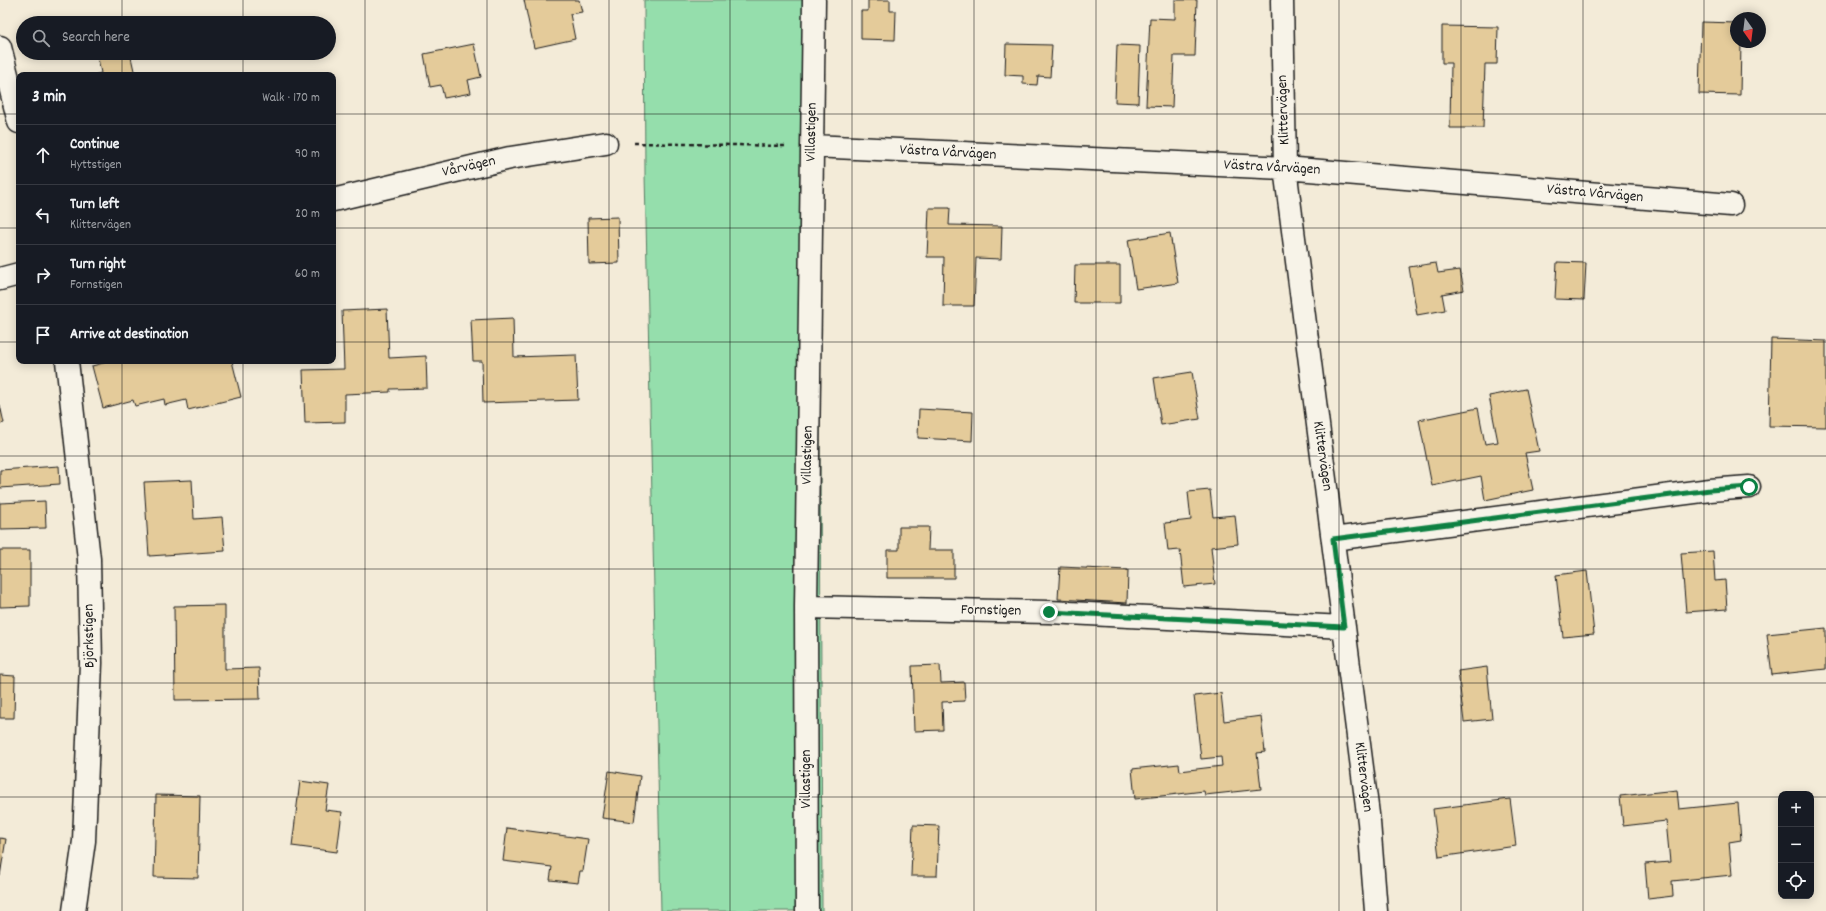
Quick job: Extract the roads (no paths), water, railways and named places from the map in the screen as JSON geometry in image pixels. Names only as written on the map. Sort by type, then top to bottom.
[{"type":"street","name":"Villastigen","points":[[807,911],[806,607],[814,0]]},
{"type":"street","name":"Klittervägen","points":[[1282,0],[1285,168],[1369,822],[1376,911]]},
{"type":"street","points":[[0,47],[16,110]]},
{"type":"street","name":"Vårvägen","points":[[336,199],[510,158],[606,143]]},
{"type":"street","name":"Västra Vårvägen","points":[[812,146],[1285,168],[1731,205]]},
{"type":"street","points":[[0,279],[16,275]]},
{"type":"street","name":"Björkstigen","points":[[67,364],[89,559],[91,663],[84,841],[74,911]]},
{"type":"street","points":[[1333,539],[1710,490],[1749,487]]},
{"type":"street","name":"Fornstigen","points":[[806,607],[1049,612],[1344,627]]}]
